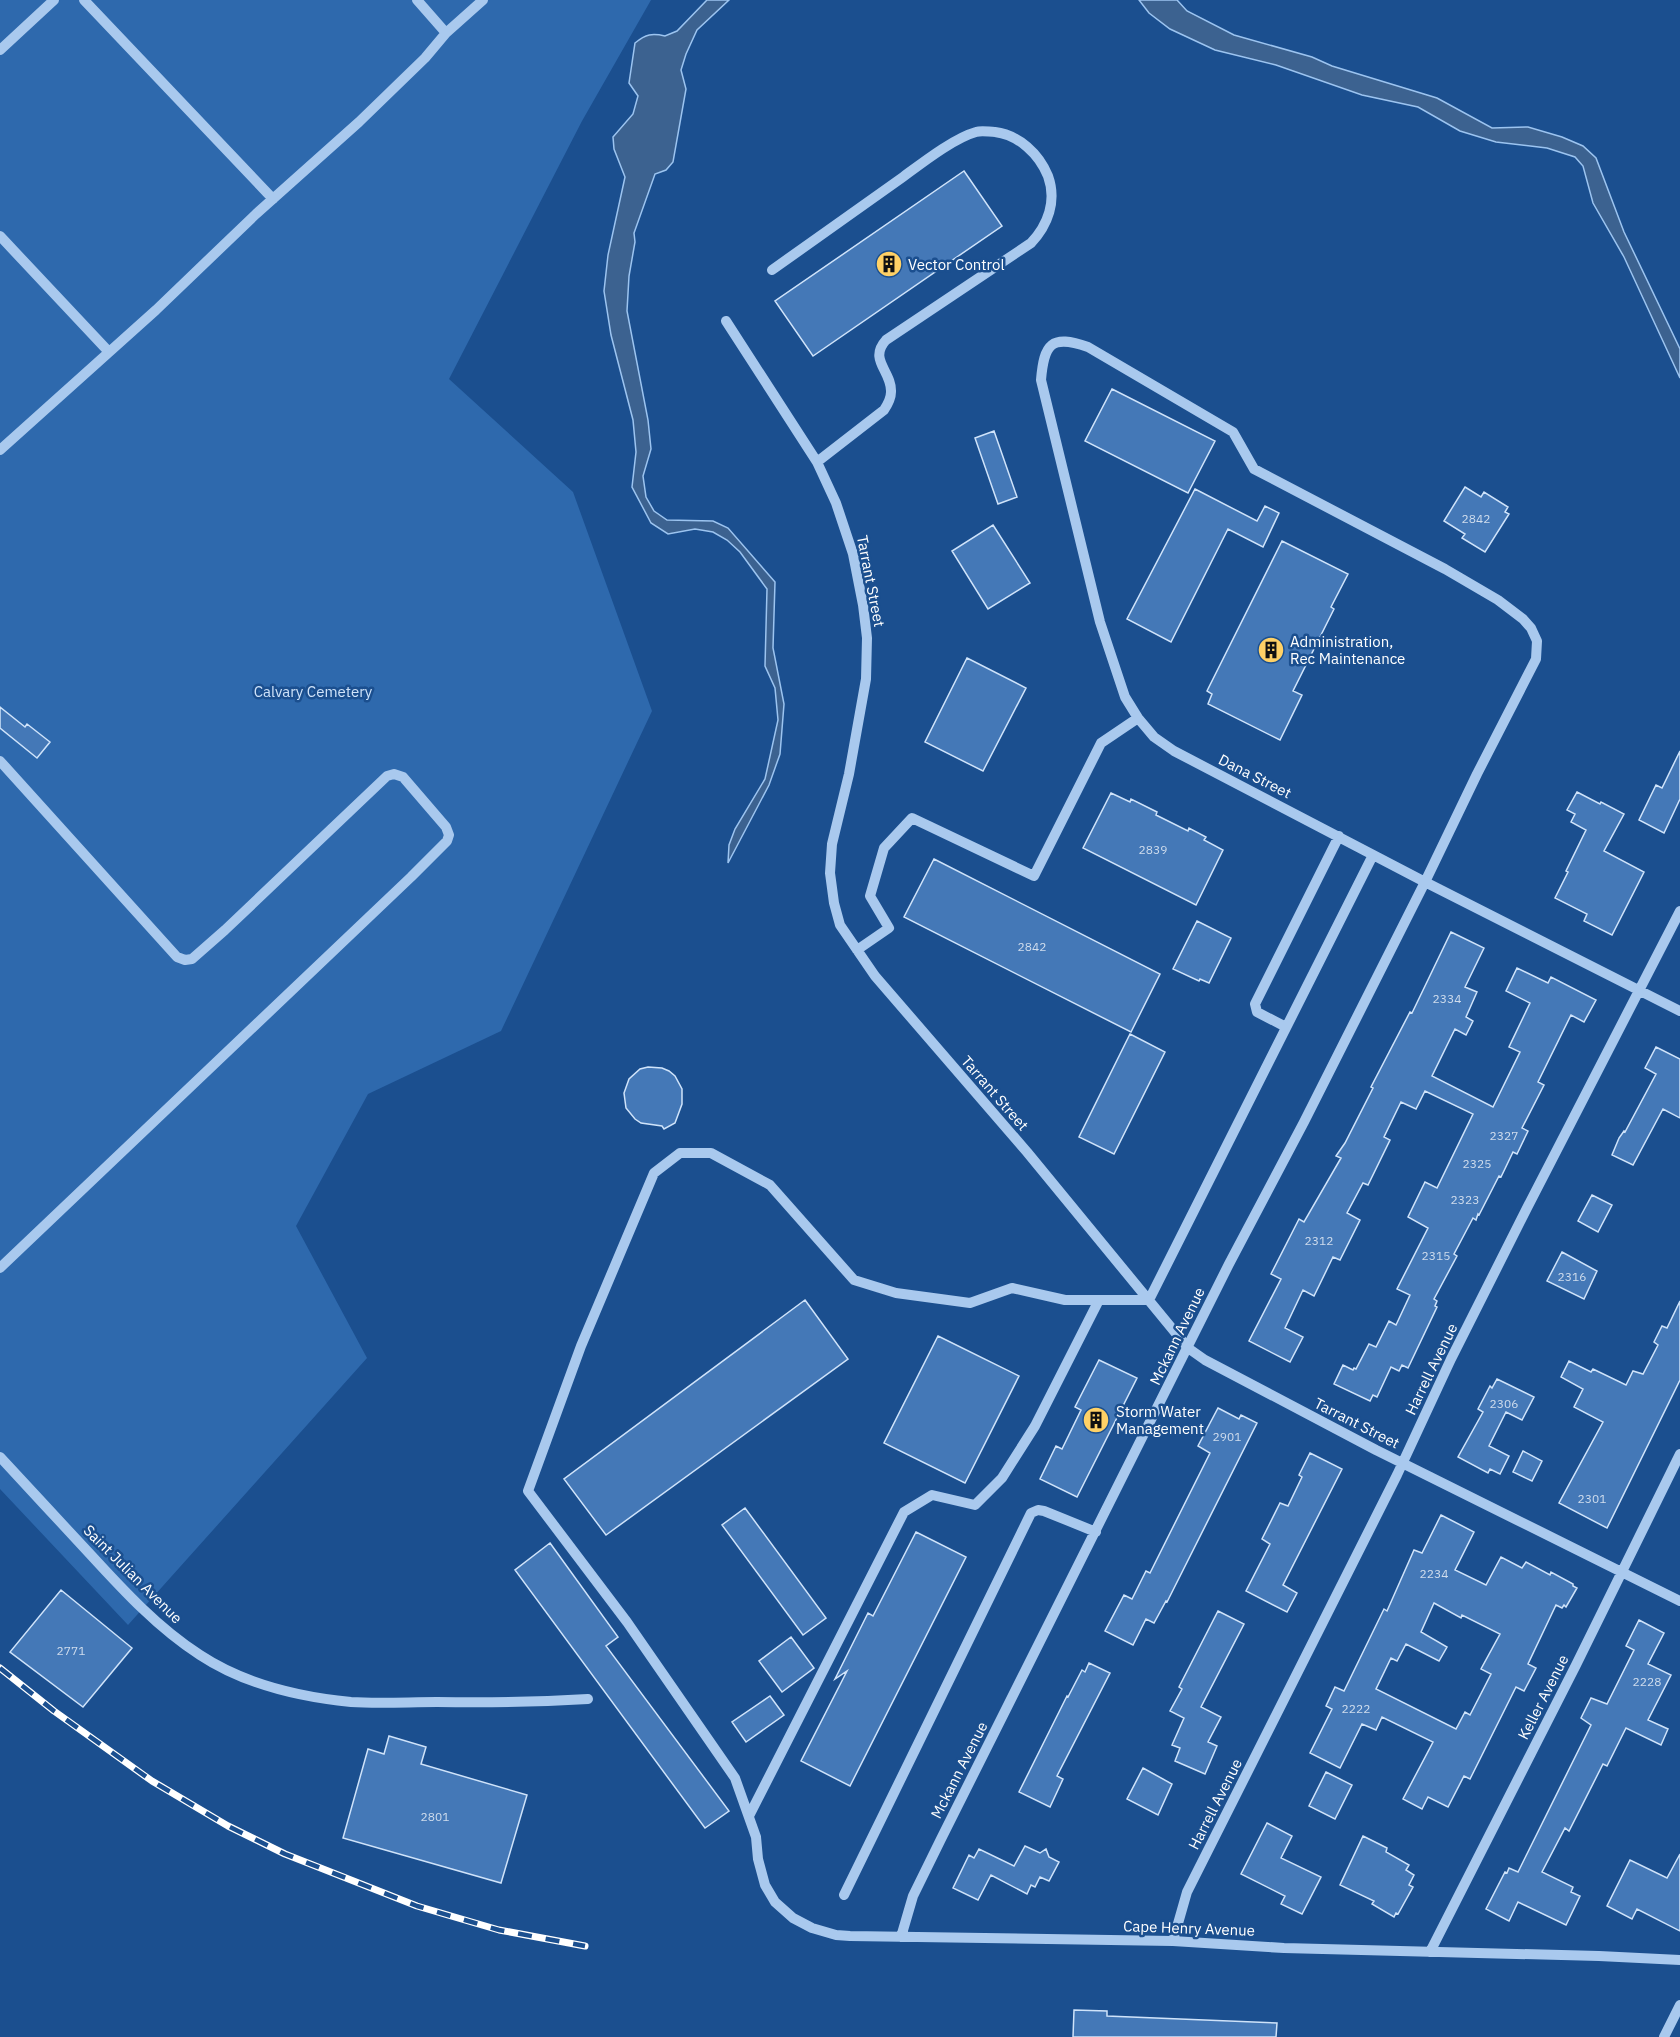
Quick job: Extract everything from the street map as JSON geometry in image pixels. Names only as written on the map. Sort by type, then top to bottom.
[{"type":"street","points":[[0,51],[54,0]]},
{"type":"street","points":[[84,0],[273,199]]},
{"type":"street","points":[[417,0],[446,33]]},
{"type":"street","points":[[0,450],[359,122],[446,33],[483,0]]},
{"type":"street","points":[[772,270],[942,150],[977,131],[1003,133],[1019,141],[1034,152],[1044,166],[1050,183],[1052,200],[1049,216],[1042,231],[1031,243],[880,346],[878,356],[892,391],[890,400],[884,410],[817,462]]},
{"type":"street","points":[[0,236],[109,352]]},
{"type":"street","name":"Tarrant Street","points":[[726,321],[817,462],[836,503],[853,554],[867,638],[866,679],[849,774],[832,844],[830,873],[840,925],[875,976],[1027,1152],[1188,1348],[1215,1365],[1402,1463],[1680,1601]]},
{"type":"street","name":"Mckann Avenue","points":[[901,1937],[913,1896],[1536,659],[1537,641],[1531,628],[1498,600],[1445,569],[1254,469],[1233,432],[1088,347],[1071,341],[1055,343],[1046,350],[1041,380]]},
{"type":"street","name":"Dana Street","points":[[1041,380],[1100,622],[1125,697],[1138,718],[1154,737],[1174,751],[1373,855],[1680,1011]]},
{"type":"street","points":[[857,950],[889,928],[870,896],[884,848],[912,818],[1034,876],[1101,743],[1138,718]]},
{"type":"street","points":[[0,761],[177,957],[185,960],[192,959],[225,930],[387,776],[394,774],[403,777],[446,827],[449,835],[447,841],[411,877],[0,1268]]},
{"type":"street","points":[[1287,1027],[1257,1012],[1255,1004],[1339,836]]},
{"type":"street","points":[[749,1816],[904,1512],[932,1495],[975,1505],[1002,1478],[1035,1426],[1099,1300],[1149,1300],[1373,855]]},
{"type":"street","name":"Harrell Avenue","points":[[1173,1941],[1187,1892],[1527,1208],[1680,911]]},
{"type":"street","name":"Cape Henry Avenue","points":[[1099,1300],[1065,1300],[1012,1288],[970,1303],[896,1293],[854,1280],[770,1185],[711,1153],[680,1153],[654,1173],[581,1346],[528,1491],[627,1622],[735,1778],[756,1837],[758,1858],[765,1885],[775,1902],[793,1918],[812,1928],[836,1935],[1173,1941],[1284,1948],[1680,1960]]},
{"type":"street","name":"Keller Avenue","points":[[1430,1952],[1680,1454]]},
{"type":"street","name":"Saint Julian Avenue","points":[[0,1457],[125,1592],[170,1634],[201,1656],[235,1674],[267,1686],[304,1695],[352,1702],[530,1703],[588,1699]]},
{"type":"street","points":[[844,1895],[1031,1513],[1038,1510],[1044,1511],[1096,1532]]},
{"type":"street","points":[[1664,2037],[1680,2005]]},
{"type":"green space","name":"Calvary Cemetery","points":[[0,0],[651,0],[582,121],[449,379],[573,492],[652,711],[501,1031],[368,1094],[296,1226],[367,1358],[128,1625],[0,1489]]},
{"type":"shaded area","points":[[707,0],[729,0],[697,30],[686,54],[681,70],[686,89],[673,162],[666,170],[655,174],[634,233],[635,242],[629,276],[627,311],[648,420],[651,449],[643,476],[646,497],[654,511],[667,520],[713,521],[728,528],[775,582],[773,648],[784,704],[780,754],[769,785],[728,863],[729,845],[735,829],[765,779],[778,720],[775,688],[765,666],[767,589],[740,552],[727,540],[713,532],[695,529],[668,534],[651,523],[632,487],[636,452],[633,420],[611,335],[604,291],[608,255],[625,177],[614,149],[613,137],[633,114],[638,96],[629,83],[635,43],[649,35],[665,36],[677,31]]},
{"type":"shaded area","points":[[1139,0],[1177,0],[1187,11],[1234,35],[1312,57],[1332,66],[1437,98],[1492,128],[1528,127],[1583,146],[1596,158],[1624,232],[1680,349],[1680,378],[1624,257],[1593,203],[1583,166],[1575,157],[1547,148],[1496,142],[1460,131],[1418,107],[1362,95],[1276,65],[1215,50],[1170,29],[1149,13]]},
{"type":"building","name":"Vector Control","points":[[964,171],[1002,226],[813,356],[775,301]]},
{"type":"building","points":[[1112,389],[1215,441],[1188,493],[1085,441]]},
{"type":"building","points":[[994,431],[1017,497],[998,504],[975,438]]},
{"type":"building","points":[[1465,487],[1481,497],[1484,492],[1508,507],[1505,512],[1509,514],[1485,552],[1462,538],[1465,534],[1444,521]]},
{"type":"building","points":[[1195,489],[1257,521],[1265,506],[1279,513],[1263,547],[1228,529],[1171,642],[1127,619]]},
{"type":"building","points":[[993,525],[1030,583],[988,609],[952,551]]},
{"type":"building","name":"Administration, Rec Maintenance","points":[[1282,541],[1348,574],[1331,607],[1334,609],[1293,691],[1302,695],[1280,740],[1208,704],[1212,694],[1207,691]]},
{"type":"building","points":[[967,658],[1026,688],[983,771],[925,742]]},
{"type":"building","points":[[0,707],[25,727],[27,724],[50,742],[37,758],[0,728]]},
{"type":"building","points":[[1680,751],[1680,799],[1664,833],[1639,820],[1656,785],[1662,788]]},
{"type":"building","points":[[1577,792],[1624,814],[1604,851],[1644,872],[1612,935],[1584,921],[1587,914],[1555,898],[1586,830],[1571,822],[1575,814],[1567,810]]},
{"type":"building","points":[[1111,793],[1130,802],[1131,799],[1188,831],[1189,828],[1206,837],[1204,840],[1223,850],[1196,905],[1083,848]]},
{"type":"building","points":[[934,859],[1160,974],[1131,1032],[904,917]]},
{"type":"building","points":[[1197,921],[1231,938],[1209,983],[1173,969]]},
{"type":"building","points":[[1451,932],[1484,948],[1465,987],[1477,992],[1466,1017],[1473,1021],[1466,1035],[1455,1029],[1432,1076],[1493,1107],[1520,1052],[1509,1047],[1530,1003],[1506,991],[1517,968],[1548,983],[1551,977],[1596,1000],[1584,1022],[1571,1015],[1538,1082],[1544,1085],[1522,1128],[1528,1131],[1517,1154],[1513,1152],[1501,1177],[1499,1176],[1476,1220],[1473,1218],[1454,1254],[1457,1256],[1434,1299],[1437,1301],[1435,1306],[1437,1307],[1408,1368],[1402,1365],[1399,1371],[1391,1367],[1377,1397],[1373,1395],[1370,1401],[1334,1384],[1343,1365],[1353,1370],[1356,1369],[1369,1344],[1376,1347],[1389,1321],[1396,1325],[1410,1295],[1397,1289],[1428,1228],[1408,1217],[1425,1182],[1437,1188],[1473,1114],[1425,1091],[1416,1109],[1401,1102],[1384,1137],[1390,1140],[1368,1185],[1363,1183],[1347,1213],[1360,1220],[1340,1260],[1333,1257],[1314,1296],[1303,1290],[1285,1328],[1303,1337],[1290,1362],[1249,1341],[1281,1279],[1271,1274],[1299,1219],[1304,1222],[1341,1158],[1336,1156],[1345,1143],[1410,1012],[1412,1013]]},
{"type":"building","points":[[1130,1034],[1165,1052],[1114,1154],[1079,1137]]},
{"type":"building","points":[[1656,1047],[1680,1059],[1680,1118],[1663,1109],[1633,1165],[1612,1155],[1619,1138],[1625,1132],[1656,1074],[1645,1068]]},
{"type":"building","points":[[648,1067],[669,1071],[675,1076],[682,1089],[682,1104],[675,1123],[664,1129],[662,1126],[641,1123],[626,1108],[624,1093],[629,1079],[640,1069]]},
{"type":"building","points":[[1592,1195],[1612,1205],[1598,1232],[1578,1221]]},
{"type":"building","points":[[1562,1252],[1597,1271],[1584,1299],[1547,1281]]},
{"type":"building","points":[[805,1300],[848,1359],[606,1535],[564,1479]]},
{"type":"building","points":[[1680,1301],[1680,1380],[1607,1528],[1559,1503],[1603,1422],[1574,1407],[1583,1389],[1561,1377],[1569,1361],[1591,1372],[1593,1369],[1626,1385],[1633,1371],[1643,1374],[1658,1345],[1654,1342],[1662,1326],[1667,1328]]},
{"type":"building","points":[[938,1336],[1019,1376],[965,1483],[884,1443]]},
{"type":"building","name":"Storm Water Management","points":[[1099,1360],[1137,1378],[1077,1497],[1040,1479],[1056,1446],[1062,1449],[1081,1410],[1075,1407]]},
{"type":"building","points":[[1497,1379],[1534,1397],[1522,1420],[1506,1412],[1489,1446],[1509,1456],[1500,1474],[1490,1469],[1488,1473],[1458,1457],[1483,1412],[1478,1409],[1490,1386],[1492,1388]]},
{"type":"building","points":[[1218,1408],[1239,1419],[1241,1415],[1257,1423],[1167,1602],[1154,1623],[1146,1619],[1133,1645],[1105,1631],[1124,1595],[1132,1599],[1146,1571],[1150,1573],[1210,1453],[1198,1446]]},
{"type":"building","points":[[1523,1451],[1542,1461],[1532,1481],[1513,1472]]},
{"type":"building","points":[[1310,1453],[1342,1469],[1283,1585],[1297,1593],[1287,1612],[1246,1591],[1270,1544],[1262,1539],[1280,1503],[1288,1506],[1302,1477],[1299,1475]]},
{"type":"building","points":[[745,1508],[826,1618],[803,1635],[722,1525]]},
{"type":"building","points":[[1441,1515],[1474,1532],[1455,1570],[1486,1585],[1501,1557],[1522,1568],[1526,1562],[1550,1575],[1551,1572],[1577,1588],[1566,1607],[1556,1605],[1528,1664],[1536,1668],[1524,1691],[1516,1687],[1470,1779],[1464,1776],[1448,1807],[1428,1797],[1422,1809],[1403,1799],[1433,1742],[1382,1717],[1376,1730],[1362,1724],[1340,1768],[1310,1753],[1332,1709],[1326,1706],[1335,1687],[1344,1691],[1384,1609],[1387,1611],[1414,1550],[1422,1553]],"holes":[[[1434,1603],[1461,1618],[1462,1615],[1500,1634],[1481,1669],[1491,1674],[1470,1715],[1465,1712],[1456,1729],[1376,1689],[1391,1658],[1397,1661],[1406,1644],[1439,1661],[1447,1647],[1421,1632]]]},
{"type":"building","points":[[916,1532],[966,1557],[850,1786],[801,1761],[847,1671],[835,1679],[868,1613],[873,1616]]},
{"type":"building","points":[[550,1543],[618,1637],[606,1646],[729,1811],[705,1828],[515,1570]]},
{"type":"building","points":[[61,1590],[132,1648],[83,1707],[10,1652]]},
{"type":"building","points":[[1218,1611],[1244,1624],[1201,1707],[1221,1717],[1208,1742],[1217,1746],[1205,1774],[1175,1761],[1180,1748],[1172,1745],[1184,1718],[1170,1711],[1182,1689],[1179,1687]]},
{"type":"building","points":[[1639,1620],[1664,1633],[1648,1664],[1671,1675],[1648,1720],[1668,1729],[1661,1745],[1626,1728],[1607,1766],[1603,1764],[1569,1831],[1565,1828],[1542,1872],[1573,1887],[1571,1892],[1580,1896],[1566,1925],[1518,1902],[1509,1921],[1486,1909],[1505,1872],[1507,1873],[1509,1868],[1518,1872],[1591,1725],[1581,1718],[1591,1698],[1607,1704],[1634,1650],[1626,1646]]},
{"type":"building","points":[[791,1637],[814,1668],[782,1692],[759,1661]]},
{"type":"building","points":[[1089,1663],[1110,1673],[1057,1776],[1063,1779],[1050,1807],[1019,1792],[1067,1696],[1082,1670],[1085,1672]]},
{"type":"building","points":[[770,1696],[784,1715],[746,1742],[732,1722]]},
{"type":"building","points":[[389,1736],[426,1747],[421,1764],[527,1795],[501,1883],[343,1838],[368,1749],[384,1754]]},
{"type":"building","points":[[1143,1768],[1172,1784],[1158,1815],[1127,1799]]},
{"type":"building","points":[[1326,1772],[1352,1785],[1335,1819],[1309,1806]]},
{"type":"building","points":[[1267,1823],[1292,1836],[1281,1858],[1321,1877],[1302,1914],[1281,1904],[1285,1896],[1241,1874]]},
{"type":"building","points":[[1363,1836],[1387,1848],[1386,1852],[1409,1865],[1406,1870],[1414,1875],[1409,1885],[1413,1887],[1394,1917],[1372,1904],[1374,1901],[1340,1885]]},
{"type":"building","points":[[1025,1846],[1040,1853],[1046,1849],[1049,1857],[1059,1862],[1049,1881],[1040,1877],[1035,1887],[1031,1885],[1027,1894],[991,1875],[978,1900],[953,1888],[969,1855],[974,1858],[979,1849],[1014,1866]]},
{"type":"building","points":[[1680,1854],[1680,1931],[1637,1909],[1632,1919],[1607,1906],[1630,1860],[1667,1878]]},
{"type":"building","points":[[1074,2010],[1107,2011],[1107,2016],[1277,2023],[1276,2037],[1073,2037]]},
{"type":"railway","points":[[0,1668],[54,1711],[152,1781],[228,1826],[285,1854],[417,1906],[499,1930],[585,1946]]},
{"type":"place","name":"Vector Control","points":[[889,264]]},
{"type":"place","name":"Administration, Rec Maintenance","points":[[1271,650]]},
{"type":"place","name":"Storm Water Management","points":[[1096,1420]]}]
